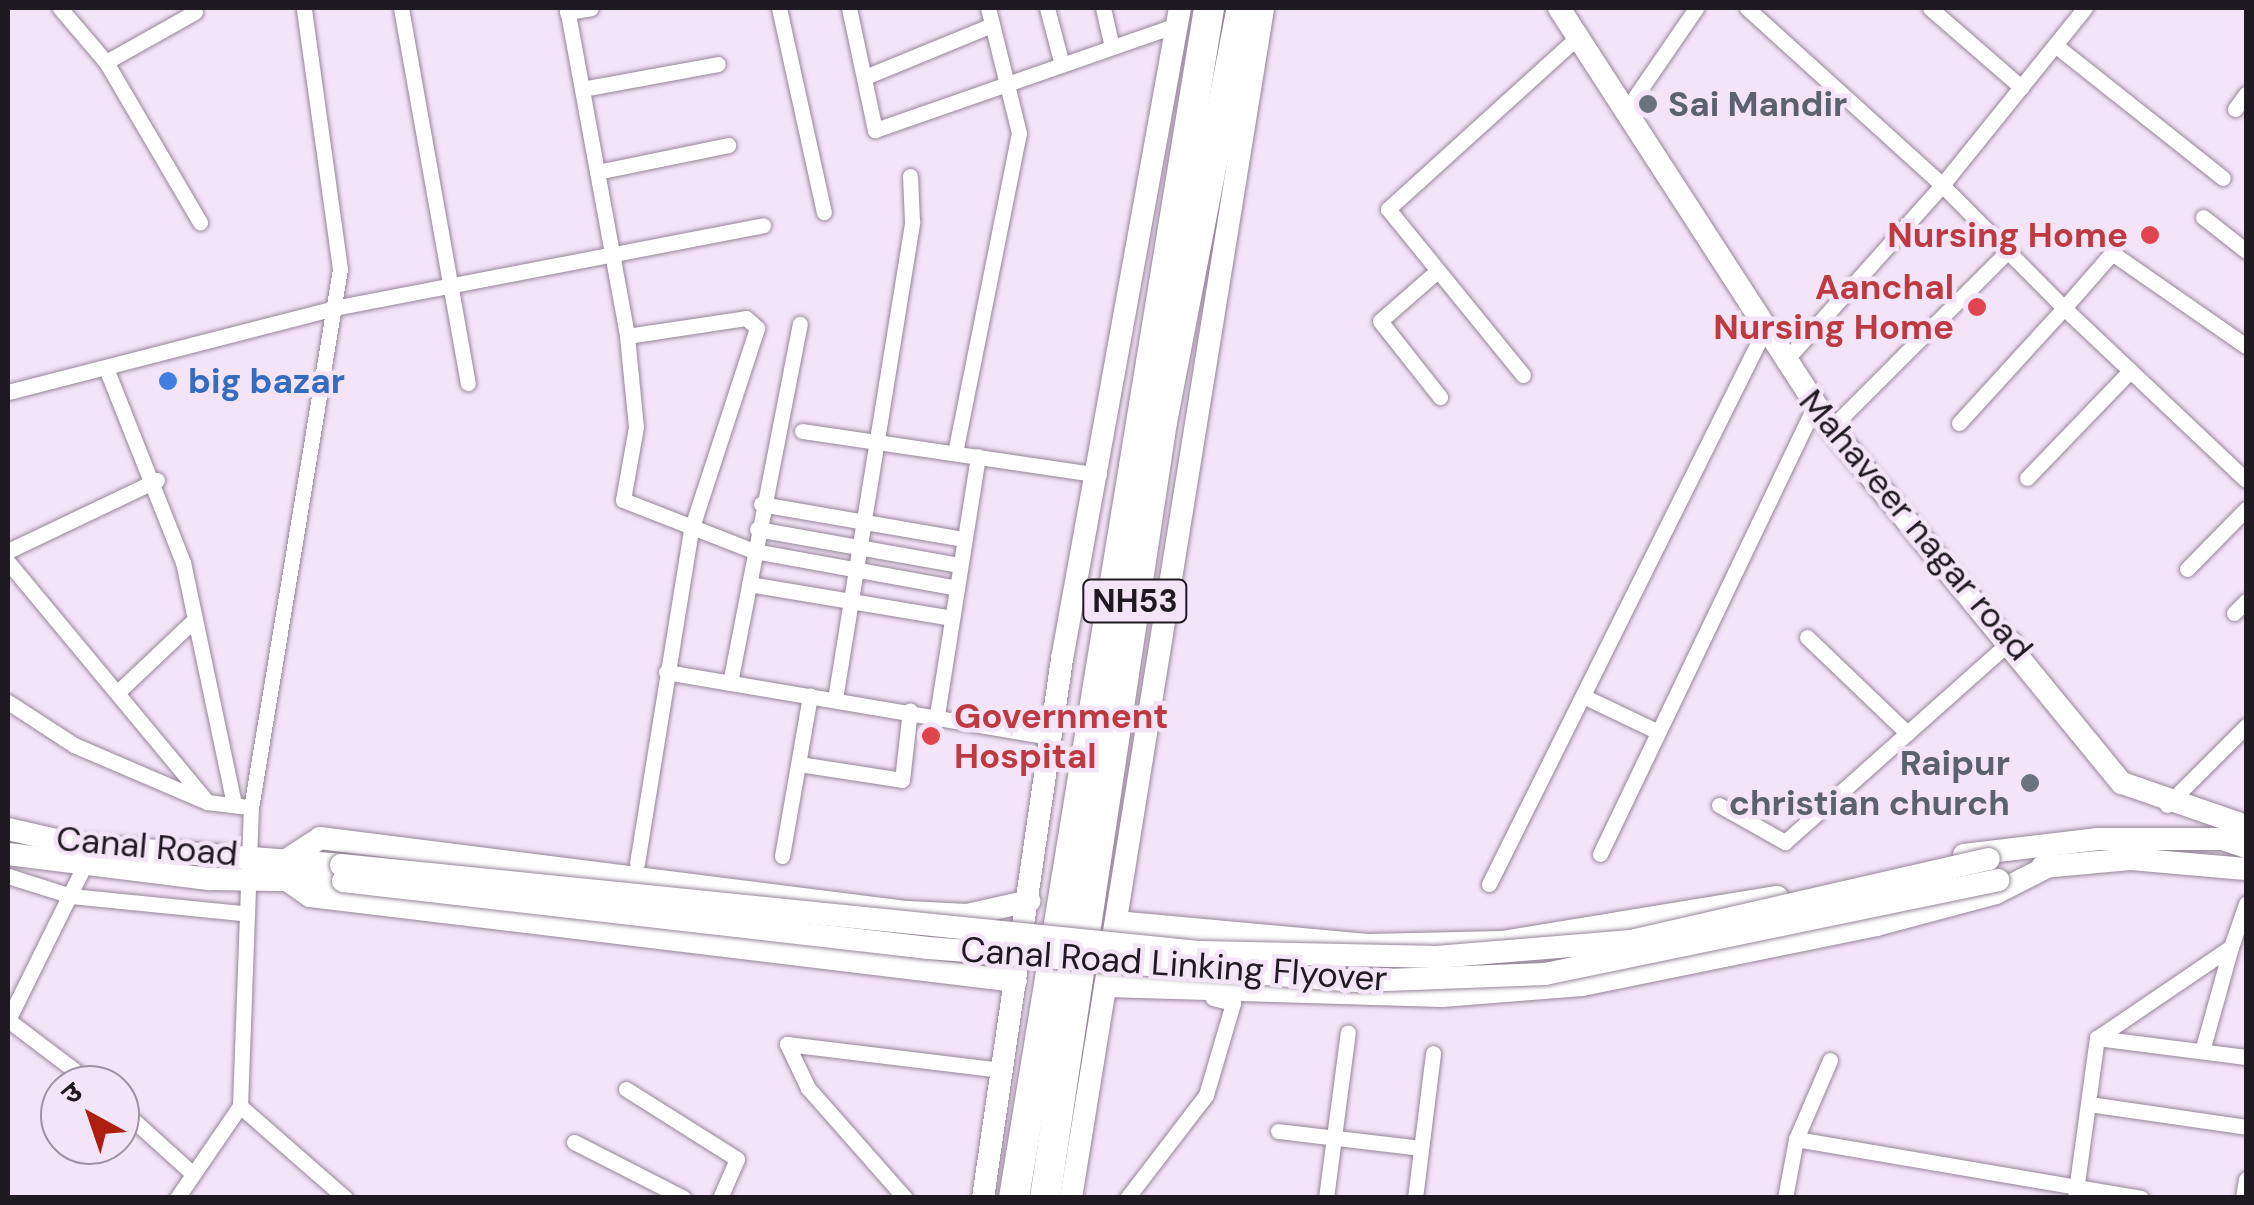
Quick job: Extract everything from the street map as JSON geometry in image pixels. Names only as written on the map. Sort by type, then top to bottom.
[{"type":"highway","name":"NH53","points":[[1014,1198],[1208,8]]},
{"type":"highway","name":"NH53","points":[[1046,1198],[1159,439],[1242,8]]},
{"type":"main road","points":[[1071,1198],[1262,8]]},
{"type":"main road","name":"Mahaveer nagar road","points":[[1559,8],[1815,406],[2013,638],[2122,783],[2167,805]]},
{"type":"main road","points":[[983,1198],[1051,737],[1179,16]]},
{"type":"main road","points":[[2167,805],[2246,826]]},
{"type":"main road","name":"Canal Road","points":[[8,829],[78,845],[246,868]]},
{"type":"main road","points":[[1016,981],[310,896],[287,870],[320,838],[907,912],[968,914],[1028,901]]},
{"type":"main road","points":[[1116,922],[1370,945],[1502,942],[2050,854],[2224,839],[2246,847]]},
{"type":"main road","name":"Canal Road","points":[[8,854],[83,868],[287,870]]},
{"type":"main road","points":[[1107,986],[1442,996],[1582,986],[1876,924],[1996,893],[2050,854],[2246,869]]},
{"type":"main road","name":"Canal Road Linking Flyover","points":[[287,870],[1199,952],[1436,958],[1631,940],[1994,870],[2050,854]]},
{"type":"street","points":[[60,8],[106,62],[200,222]]},
{"type":"street","points":[[242,807],[340,268],[304,8]]},
{"type":"street","points":[[401,8],[468,382]]},
{"type":"street","points":[[591,8],[567,10],[627,336],[636,428],[623,500],[691,530],[754,551],[957,588]]},
{"type":"street","points":[[779,8],[824,212]]},
{"type":"street","points":[[849,8],[870,75],[875,130],[1179,16]]},
{"type":"street","points":[[955,452],[1018,132],[988,8]]},
{"type":"street","points":[[1047,8],[1060,61]]},
{"type":"street","points":[[1103,8],[1111,43]]},
{"type":"street","points":[[1626,110],[1696,8]]},
{"type":"street","points":[[1747,8],[1942,186],[2130,372],[2246,480]]},
{"type":"street","points":[[1784,362],[1942,186],[2085,8]]},
{"type":"street","points":[[1934,9],[2021,87]]},
{"type":"street","points":[[106,62],[194,12]]},
{"type":"street","points":[[870,75],[992,25]]},
{"type":"street","points":[[1523,375],[1388,209],[1578,37]]},
{"type":"street","points":[[2055,44],[2223,178]]},
{"type":"street","points":[[582,89],[718,64]]},
{"type":"street","points":[[2235,109],[2246,94]]},
{"type":"street","points":[[597,172],[728,145]]},
{"type":"street","points":[[835,699],[912,221],[910,176]]},
{"type":"street","points":[[2203,217],[2246,251]]},
{"type":"street","points":[[8,392],[334,308],[763,225]]},
{"type":"street","points":[[1832,428],[2008,251]]},
{"type":"street","points":[[1959,422],[2112,253],[2246,346]]},
{"type":"street","points":[[1436,272],[1380,321],[1440,398]]},
{"type":"street","points":[[627,336],[756,321],[691,530],[637,863]]},
{"type":"street","points":[[730,683],[750,584],[760,504],[800,324]]},
{"type":"street","points":[[1490,884],[1764,329]]},
{"type":"street","points":[[106,368],[157,480],[242,807],[246,868],[241,914],[240,1106],[177,1198]]},
{"type":"street","points":[[2027,478],[2130,372]]},
{"type":"street","points":[[1600,854],[1815,406]]},
{"type":"street","points":[[802,431],[1098,476]]},
{"type":"street","points":[[937,714],[978,456]]},
{"type":"street","points":[[8,551],[157,480]]},
{"type":"street","points":[[760,504],[964,540]]},
{"type":"street","points":[[2187,569],[2246,509]]},
{"type":"street","points":[[757,529],[860,544],[960,565]]},
{"type":"street","points":[[8,562],[25,573],[207,802]]},
{"type":"street","points":[[8,582],[25,573]]},
{"type":"street","points":[[750,584],[952,618]]},
{"type":"street","points":[[120,690],[194,620]]},
{"type":"street","points":[[1807,637],[1907,733]]},
{"type":"street","points":[[1719,806],[1785,842],[2013,638]]},
{"type":"street","points":[[666,672],[937,714],[1051,737]]},
{"type":"street","points":[[782,856],[810,695]]},
{"type":"street","points":[[1583,696],[1658,732]]},
{"type":"street","points":[[8,702],[74,745],[207,802],[242,807]]},
{"type":"street","points":[[799,764],[902,780],[910,710]]},
{"type":"street","points":[[2167,805],[2244,733]]},
{"type":"street","points":[[68,1065],[8,1020],[83,868]]},
{"type":"street","points":[[8,876],[71,896],[241,914]]},
{"type":"street","points":[[2202,1052],[2246,904]]},
{"type":"street","points":[[2076,1192],[2098,1038],[2232,947]]},
{"type":"street","points":[[1127,1198],[1196,1112],[1227,1030],[1233,1003],[1180,986]]},
{"type":"street","points":[[1326,1198],[1348,1032]]},
{"type":"street","points":[[2098,1038],[2246,1057]]},
{"type":"street","points":[[906,1198],[808,1088],[787,1044],[1004,1070]]},
{"type":"street","points":[[1414,1198],[1432,1053]]},
{"type":"street","points":[[1782,1195],[1796,1139],[1830,1060]]},
{"type":"street","points":[[626,1090],[737,1159],[720,1198]]},
{"type":"street","points":[[2088,1104],[2246,1127]]},
{"type":"street","points":[[240,1106],[345,1198]]},
{"type":"street","points":[[140,1126],[194,1174]]},
{"type":"street","points":[[1278,1130],[1420,1148]]},
{"type":"street","points":[[1796,1139],[2076,1192],[2141,1198]]},
{"type":"street","points":[[574,1142],[684,1198]]},
{"type":"street","points":[[2243,1198],[2246,1179]]},
{"type":"place","name":"Sai Mandir","points":[[1648,104]]},
{"type":"place","name":"Nursing Home","points":[[2150,235]]},
{"type":"place","name":"Aanchal Nursing Home","points":[[1977,307]]},
{"type":"place","name":"big bazar","points":[[168,381]]},
{"type":"place","name":"Government Hospital","points":[[931,736]]},
{"type":"place","name":"Raipur christian church","points":[[2030,783]]}]
